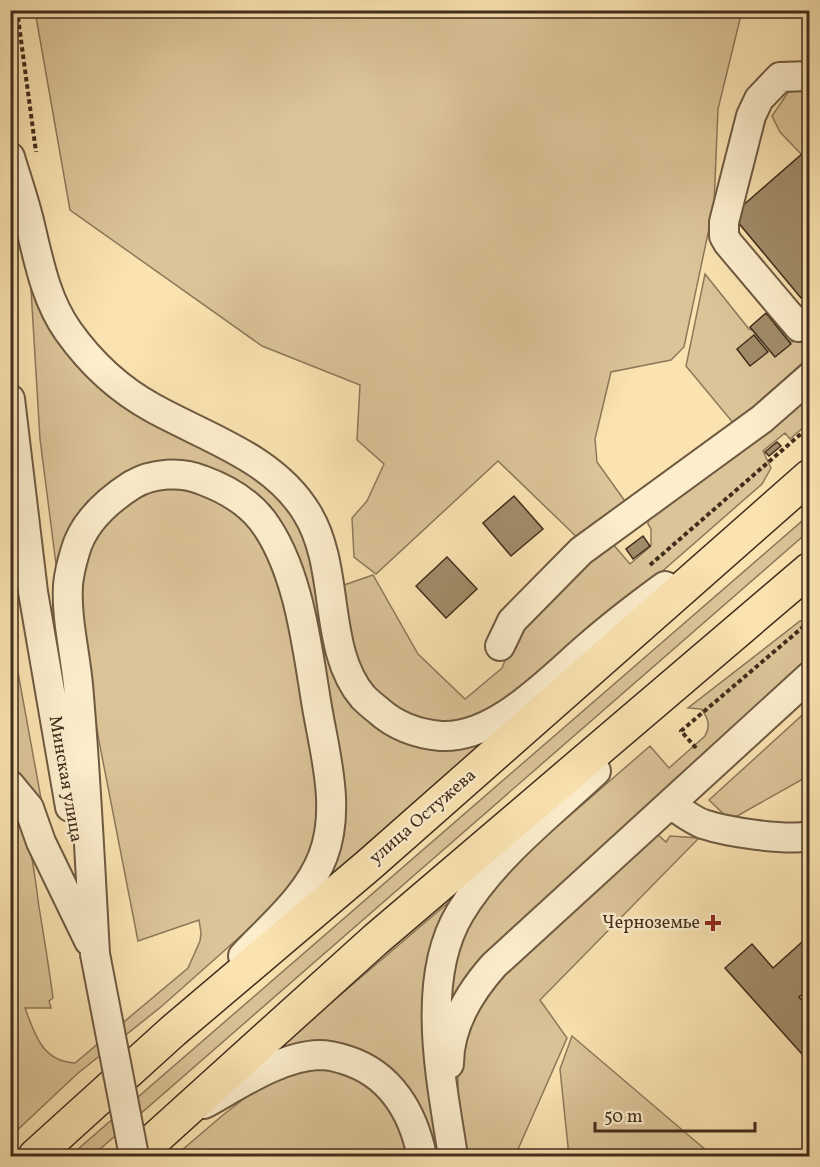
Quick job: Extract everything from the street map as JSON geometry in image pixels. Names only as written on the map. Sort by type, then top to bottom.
[{"type":"main road","name":"улица Остужева","points":[[35,1156],[173,1031],[370,864],[807,477]]},
{"type":"main road","points":[[135,1156],[375,940],[802,577]]},
{"type":"street","points":[[810,76],[780,77],[759,99],[746,132],[724,222],[724,236],[728,243],[799,327],[810,318]]},
{"type":"street","points":[[23,155],[28,216],[39,266],[52,301],[66,329],[83,351],[130,394],[248,457],[270,471],[294,493],[309,514],[321,543],[331,588],[335,624],[345,665],[353,682],[364,698],[387,718],[412,732],[441,736],[473,732],[509,714],[633,610],[807,477]]},
{"type":"street","points":[[500,646],[512,621],[581,551],[762,419],[810,377]]},
{"type":"street","name":"Минская улица","points":[[10,399],[33,592],[95,954],[135,1156]]},
{"type":"street","points":[[95,954],[78,684],[68,584],[76,548],[93,516],[113,497],[137,482],[164,475],[190,475],[220,486],[243,502],[261,520],[278,546],[291,578],[302,622],[328,773],[331,812],[324,855],[303,891],[173,1031]]},
{"type":"street","points":[[453,1156],[437,1022],[440,978],[447,944],[459,915],[505,857],[802,577]]},
{"type":"street","points":[[448,1123],[449,1053],[462,1013],[472,992],[508,951],[810,676]]},
{"type":"street","points":[[10,785],[29,808],[41,842],[95,954]]},
{"type":"street","points":[[670,804],[701,823],[753,834],[810,836]]},
{"type":"street","points":[[184,1114],[290,1061],[318,1055],[336,1057],[373,1073],[387,1084],[403,1102],[412,1119],[422,1156]]},
{"type":"street","points":[[24,1156],[64,1130]]},
{"type":"path","points":[[17,10],[23,155]]},
{"type":"path","points":[[643,572],[785,445],[810,426]]},
{"type":"path","points":[[712,766],[681,731],[810,621]]},
{"type":"shaded area","points":[[35,11],[742,11],[718,109],[714,205],[684,347],[671,360],[611,372],[595,439],[597,462],[627,504],[585,545],[498,461],[376,574],[354,557],[352,518],[367,501],[384,464],[357,440],[360,385],[262,346],[70,210]]},
{"type":"shaded area","points":[[809,87],[809,147],[801,154],[780,132],[772,116],[789,91]]},
{"type":"shaded area","points":[[30,273],[42,307],[269,484],[302,529],[353,705],[373,726],[386,734],[408,742],[490,737],[321,884],[317,644],[225,474],[199,464],[104,488],[82,511],[57,572],[40,439]]},
{"type":"shaded area","points":[[705,274],[749,329],[793,342],[809,328],[809,357],[734,424],[686,366]]},
{"type":"shaded area","points":[[809,397],[809,430],[806,425],[790,439],[785,433],[763,451],[771,468],[762,484],[515,696],[475,719],[428,724],[386,706],[355,662],[341,586],[373,575],[418,654],[465,699],[502,668],[519,626],[589,556],[612,543],[630,564],[651,546],[651,529],[648,518],[656,509],[786,417]]},
{"type":"shaded area","points":[[175,487],[204,493],[237,514],[251,528],[267,553],[284,600],[312,761],[319,809],[315,849],[288,894],[162,1006],[77,1074],[11,1136],[11,805],[24,828],[31,854],[53,998],[49,1001],[51,1008],[25,1008],[32,1028],[47,1052],[64,1061],[75,1063],[188,968],[200,941],[199,920],[138,941],[99,741],[82,643],[78,598],[82,568],[97,529],[137,494]]},
{"type":"shaded area","points":[[809,515],[809,531],[92,1156],[70,1156]]},
{"type":"shaded area","points":[[10,616],[15,656],[42,804],[11,769]]},
{"type":"shaded area","points":[[809,620],[809,660],[695,765],[448,1012],[450,969],[472,913],[514,864],[650,746],[669,768],[705,736],[708,729],[707,718],[701,709],[688,708],[800,621]]},
{"type":"shaded area","points":[[809,709],[810,775],[730,820],[709,800]]},
{"type":"shaded area","points":[[655,832],[666,842],[670,836],[699,838],[540,1000],[567,1038],[515,1156],[463,1156],[458,1099],[458,1065],[480,997]]},
{"type":"shaded area","points":[[456,896],[440,1156],[434,1156],[392,1073],[263,1061]]},
{"type":"shaded area","points":[[572,1036],[713,1156],[569,1156],[560,1069]]},
{"type":"shaded area","points":[[319,1065],[354,1074],[396,1112],[410,1156],[175,1156],[263,1084]]},
{"type":"building","points":[[810,147],[810,290],[801,298],[732,215]]},
{"type":"building","points":[[766,313],[791,344],[775,357],[750,327]]},
{"type":"building","points":[[754,335],[768,352],[750,366],[737,349]]},
{"type":"building","points":[[777,442],[781,446],[769,456],[765,452]]},
{"type":"building","points":[[514,496],[543,529],[511,556],[483,523]]},
{"type":"building","points":[[643,536],[650,546],[633,559],[626,549]]},
{"type":"building","points":[[447,557],[477,589],[446,618],[416,586]]},
{"type":"building","points":[[810,935],[810,988],[799,997],[810,1009],[810,1063],[725,968],[752,944],[773,968]]},
{"type":"place","name":"Черноземье","points":[[713,923]]}]
